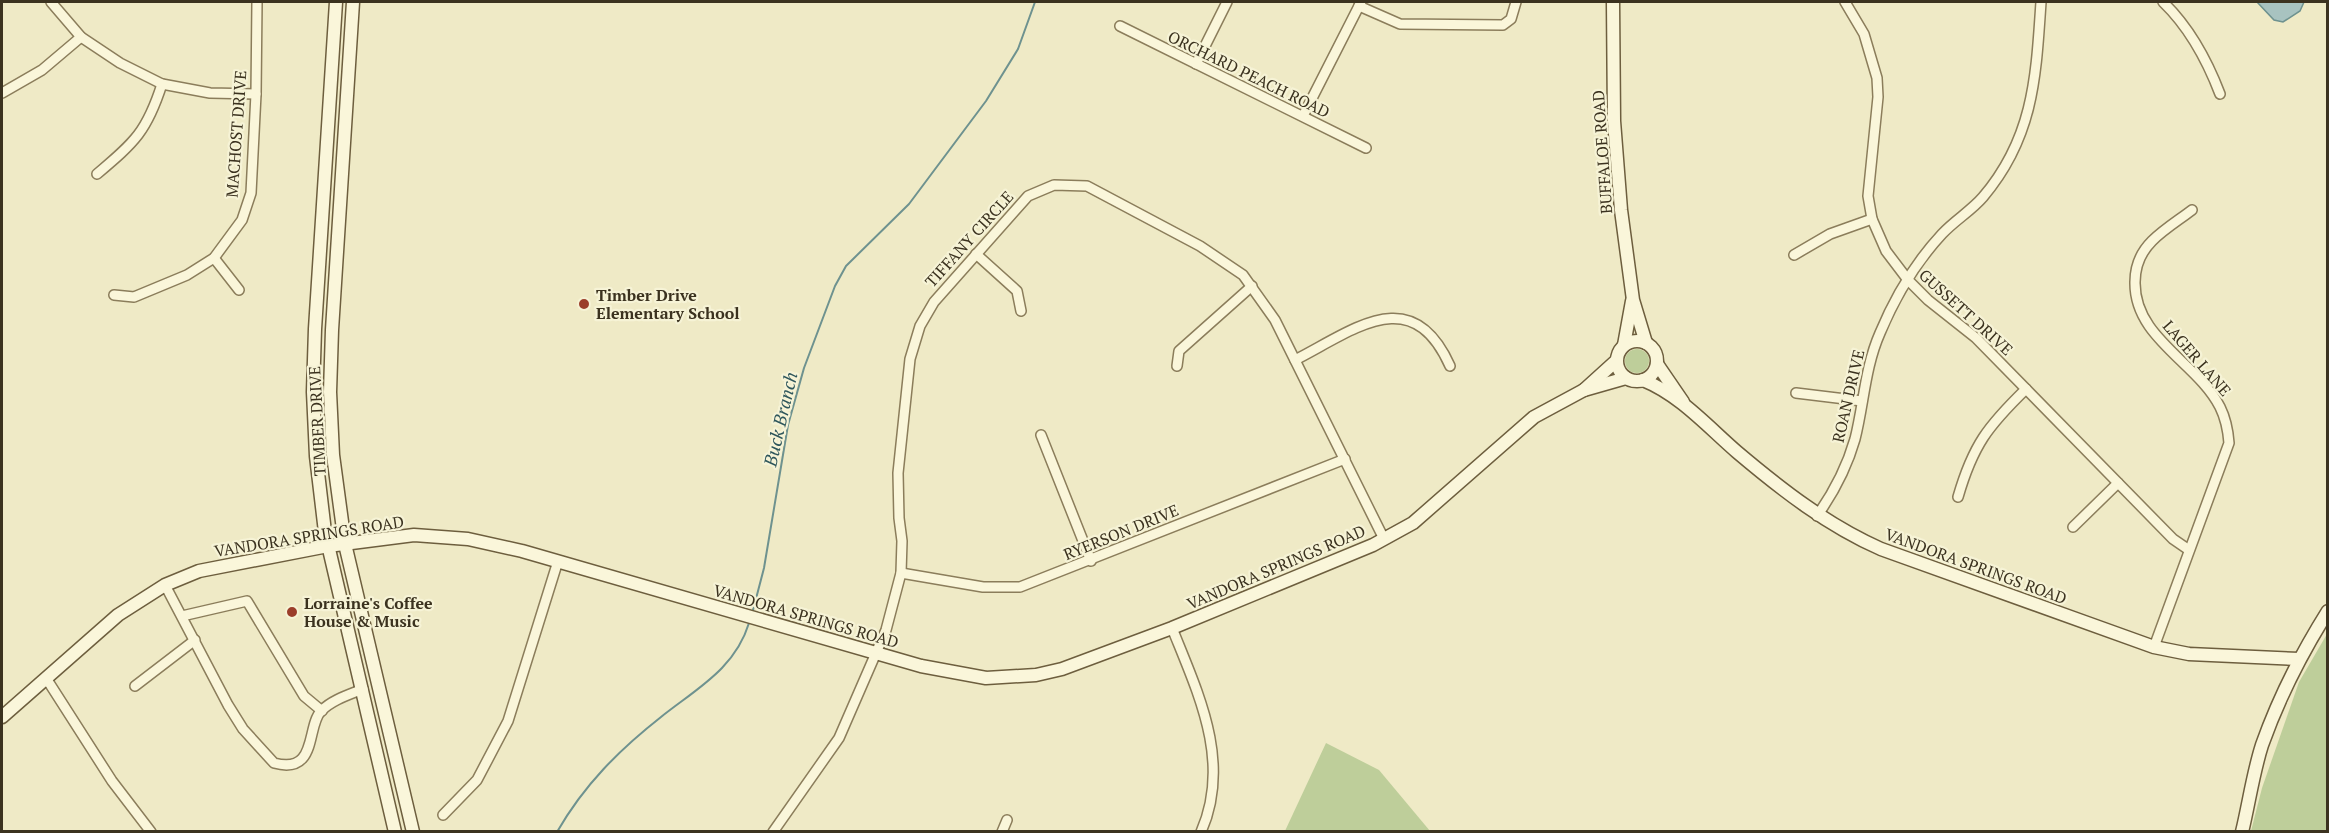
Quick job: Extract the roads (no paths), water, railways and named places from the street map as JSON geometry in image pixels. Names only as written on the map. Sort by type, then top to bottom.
[{"type":"street","points":[[51,2],[81,37],[120,63],[162,84],[210,93],[256,94]]},
{"type":"street","name":"MACHOST DRIVE","points":[[114,295],[134,297],[187,275],[214,258],[242,220],[250,193],[256,94],[257,2]]},
{"type":"street","name":"TIMBER DRIVE","points":[[336,2],[313,392],[316,456],[328,546],[395,831]]},
{"type":"street","name":"TIMBER DRIVE","points":[[353,2],[330,392],[333,454],[345,544],[413,831]]},
{"type":"street","points":[[1196,64],[1227,2]]},
{"type":"street","points":[[1303,116],[1360,4],[1400,24],[1503,25],[1511,19],[1516,2]]},
{"type":"street","name":"BUFFALOE ROAD","points":[[1613,2],[1614,121],[1633,300],[1646,343]]},
{"type":"street","name":"GUSSETT DRIVE","points":[[1845,2],[1864,34],[1877,78],[1878,97],[1868,196],[1872,219],[1886,251],[1908,280],[1976,338],[2173,540],[2189,550]]},
{"type":"street","name":"ROAN DRIVE","points":[[1817,516],[1845,468],[1855,439],[1869,361],[1879,334],[1908,280],[1943,233],[1982,198],[2012,152],[2032,101],[2041,2]]},
{"type":"street","points":[[2163,2],[2199,49],[2220,94]]},
{"type":"street","name":"ORCHARD PEACH ROAD","points":[[1120,26],[1366,148]]},
{"type":"street","points":[[2,93],[42,70],[81,37]]},
{"type":"street","points":[[97,174],[141,135],[152,117],[162,84]]},
{"type":"street","name":"TIFFANY CIRCLE","points":[[773,831],[838,738],[877,654],[901,573],[903,541],[899,518],[898,473],[910,359],[920,326],[934,302],[1028,196],[1054,185],[1087,186],[1229,263],[1252,286],[1275,320],[1384,538]]},
{"type":"street","name":"LAGER LANE","points":[[2154,647],[2226,451],[2228,427],[2213,398],[2142,319],[2134,296],[2134,279],[2141,256],[2152,241],[2192,210]]},
{"type":"street","points":[[1794,255],[1830,234],[1872,219]]},
{"type":"street","points":[[976,254],[1017,291],[1022,311]]},
{"type":"street","points":[[214,258],[239,290]]},
{"type":"street","points":[[1177,366],[1179,351],[1252,286]]},
{"type":"street","name":"BUFFALOE ROAD","points":[[1624,345],[1633,300]]},
{"type":"street","points":[[1295,360],[1371,321],[1390,317],[1415,322],[1434,337],[1450,366]]},
{"type":"street","points":[[1635,341],[1646,343],[1655,352],[1657,364],[1652,374],[1643,380],[1626,378],[1618,368],[1617,361],[1624,345],[1635,341]]},
{"type":"street","name":"VANDORA SPRINGS ROAD","points":[[1584,390],[1617,361]]},
{"type":"street","name":"VANDORA SPRINGS ROAD","points":[[1657,364],[1684,404]]},
{"type":"street","name":"VANDORA SPRINGS ROAD","points":[[2,717],[118,615],[165,585],[199,571],[328,546],[414,536],[468,539],[558,561],[877,654],[963,675],[986,678],[1036,675],[1082,663],[1172,628],[1413,524],[1534,417],[1584,390],[1626,378]]},
{"type":"street","name":"VANDORA SPRINGS ROAD","points":[[1643,380],[1684,404],[1737,451],[1817,516],[1881,549],[2154,647],[2189,654],[2299,659]]},
{"type":"street","points":[[1958,497],[1976,446],[2000,415],[2026,389]]},
{"type":"street","points":[[1796,393],[1862,401]]},
{"type":"street","points":[[1041,435],[1091,561]]},
{"type":"street","name":"RYERSON DRIVE","points":[[901,573],[1005,588],[1020,587],[1091,561],[1345,459]]},
{"type":"street","points":[[2073,527],[2118,483]]},
{"type":"street","points":[[443,815],[477,780],[508,720],[558,561]]},
{"type":"street","points":[[165,585],[228,705],[243,729],[274,763],[292,764],[302,758],[309,748],[316,721],[322,711],[342,697],[363,689]]},
{"type":"street","points":[[182,616],[247,601],[304,696],[322,711]]},
{"type":"street","points":[[2242,831],[2262,748],[2299,659],[2328,611]]},
{"type":"street","points":[[1172,628],[1194,682],[1212,740],[1214,782],[1212,801],[1201,831]]},
{"type":"street","points":[[135,686],[195,640]]},
{"type":"street","points":[[46,678],[112,781],[151,831]]},
{"type":"street","points":[[1002,831],[1007,820]]},
{"type":"water","points":[[2257,2],[2304,2],[2300,11],[2283,22],[2274,20]]},
{"type":"waterway","name":"Buck Branch","points":[[752,614],[764,568],[788,425],[804,368],[835,286],[846,266],[909,204],[986,101],[1018,49],[1035,2]]},
{"type":"waterway","name":"Buck Branch","points":[[557,832],[579,799],[617,755],[724,666],[743,639],[749,623]]},
{"type":"place","name":"Timber Drive Elementary School","points":[[584,304]]},
{"type":"place","name":"Lorraine's Coffee House & Music","points":[[292,612]]}]
